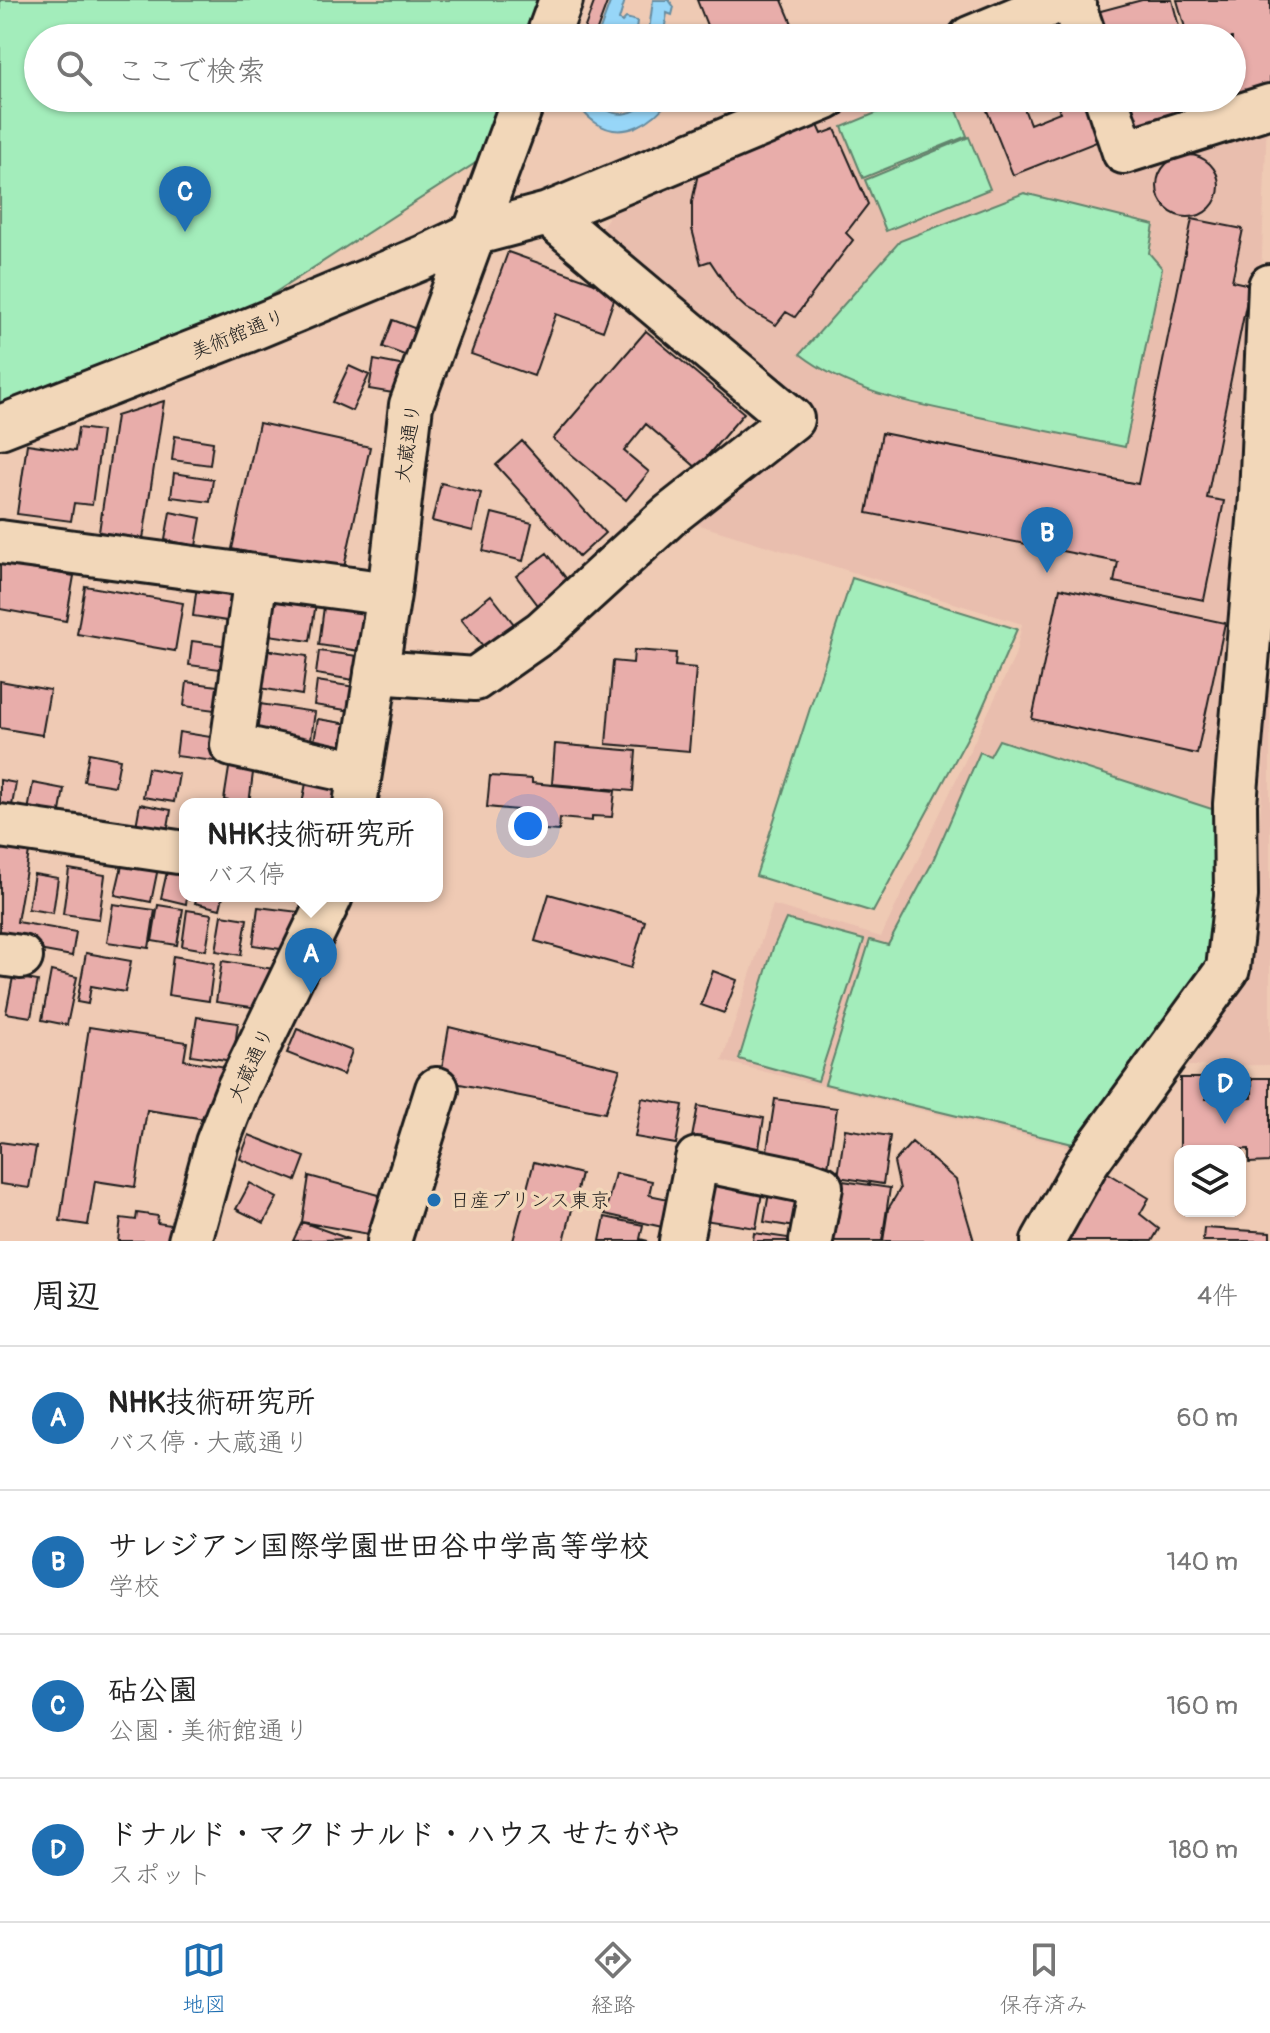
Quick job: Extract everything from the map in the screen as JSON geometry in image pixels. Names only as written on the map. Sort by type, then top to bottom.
[{"type":"street","points":[[552,24],[561,0]]},
{"type":"street","points":[[1004,24],[1061,0]]},
{"type":"street","points":[[1072,0],[1080,24]]},
{"type":"street","points":[[1111,112],[1124,152],[1270,106]]},
{"type":"street","name":"大蔵通り","points":[[357,788],[389,594],[411,405],[519,112]]},
{"type":"street","name":"美術館通り","points":[[0,427],[244,332],[473,234],[548,214],[792,112]]},
{"type":"street","points":[[376,672],[475,679],[542,632],[670,515],[792,419],[548,214]]},
{"type":"street","points":[[1043,1241],[1088,1161],[1228,969],[1236,896],[1235,804],[1267,429],[1270,286]]},
{"type":"street","points":[[0,542],[389,594]]},
{"type":"street","points":[[256,576],[232,745],[357,788]]},
{"type":"street","points":[[0,826],[179,852]]},
{"type":"street","name":"大蔵通り","points":[[190,1241],[217,1143],[238,1089],[328,902]]},
{"type":"street","points":[[389,1241],[437,1089]]},
{"type":"street","points":[[681,1241],[697,1159],[821,1187],[811,1241]]},
{"type":"shaded area","points":[[832,112],[1097,112],[1118,170],[1267,119],[1261,280],[1227,807],[1078,1149],[722,1061],[773,905],[881,937],[1015,656],[1022,624],[686,521],[806,433],[812,411],[595,237],[608,218],[603,207]]},
{"type":"shaded area","points":[[1270,657],[1270,1065],[1188,1066],[1251,973]]},
{"type":"green space","points":[[0,0],[551,0],[542,24],[24,24],[24,112],[509,112],[494,151],[245,312],[0,406]]},
{"type":"green space","points":[[878,112],[958,112],[967,136],[863,178],[842,127]]},
{"type":"green space","points":[[969,137],[990,189],[886,231],[865,180]]},
{"type":"green space","points":[[1024,193],[1154,225],[1149,253],[1162,268],[1125,447],[885,396],[841,379],[800,354],[900,241]]},
{"type":"green space","points":[[852,578],[1017,629],[978,718],[873,912],[756,876]]},
{"type":"green space","points":[[999,740],[1221,812],[1210,971],[1077,1145],[825,1084],[870,940],[888,945],[931,865],[980,752],[990,756]]},
{"type":"green space","points":[[786,919],[864,940],[818,1081],[739,1059],[773,948]]},
{"type":"water","points":[[611,0],[625,0],[619,20],[637,21],[637,24],[602,24]]},
{"type":"water","points":[[653,0],[669,0],[674,7],[672,15],[667,13],[665,24],[650,24]]},
{"type":"water","points":[[584,112],[658,112],[628,130],[607,128]]},
{"type":"building","points":[[595,0],[608,0],[599,24],[586,24]]},
{"type":"building","points":[[697,0],[782,0],[792,24],[706,24]]},
{"type":"building","points":[[1142,0],[1172,0],[1178,24],[1100,24],[1097,12]]},
{"type":"building","points":[[1177,0],[1270,0],[1270,90],[1246,97],[1246,24],[1184,24]]},
{"type":"building","points":[[988,112],[1025,112],[1030,124],[1060,112],[1093,112],[1104,139],[1013,175]]},
{"type":"building","points":[[1133,112],[1198,112],[1139,130]]},
{"type":"building","points":[[817,123],[822,134],[835,129],[868,204],[846,233],[853,240],[795,317],[786,312],[776,325],[746,308],[734,297],[710,261],[701,264],[692,229],[695,173]]},
{"type":"building","points":[[1188,155],[1200,157],[1210,164],[1217,174],[1217,198],[1210,208],[1200,215],[1188,217],[1176,215],[1166,208],[1159,198],[1157,186],[1159,174],[1166,164],[1176,157]]},
{"type":"building","points":[[1192,219],[1243,229],[1232,281],[1250,285],[1207,498],[1224,501],[1204,600],[1114,582],[1118,562],[867,513],[882,433],[1138,484]]},
{"type":"building","points":[[508,252],[617,291],[603,331],[556,314],[534,376],[471,354]]},
{"type":"building","points":[[393,320],[422,331],[412,358],[383,347]]},
{"type":"building","points":[[646,331],[744,413],[697,468],[646,424],[624,451],[649,472],[626,500],[553,439]]},
{"type":"building","points":[[374,360],[405,366],[399,394],[369,389]]},
{"type":"building","points":[[349,366],[369,375],[352,411],[332,402]]},
{"type":"building","points":[[164,401],[143,539],[99,532],[116,416]]},
{"type":"building","points":[[259,423],[370,447],[343,572],[232,549]]},
{"type":"building","points":[[78,428],[102,431],[92,505],[74,503],[71,521],[17,514],[27,444],[75,451]]},
{"type":"building","points":[[175,436],[213,442],[210,465],[172,460]]},
{"type":"building","points":[[522,441],[605,533],[579,557],[496,465]]},
{"type":"building","points":[[174,473],[213,479],[210,502],[171,497]]},
{"type":"building","points":[[441,483],[481,493],[473,531],[432,521]]},
{"type":"building","points":[[170,512],[201,518],[196,546],[165,540]]},
{"type":"building","points":[[492,513],[532,523],[523,561],[483,551]]},
{"type":"building","points":[[547,553],[572,586],[541,609],[516,576]]},
{"type":"building","points":[[0,563],[74,576],[66,621],[0,609]]},
{"type":"building","points":[[198,578],[239,583],[234,622],[193,616]]},
{"type":"building","points":[[85,586],[183,603],[175,651],[77,634]]},
{"type":"building","points":[[1060,588],[1225,623],[1197,754],[1032,719]]},
{"type":"building","points":[[491,595],[517,628],[487,651],[461,619]]},
{"type":"building","points":[[275,596],[316,603],[310,641],[269,635]]},
{"type":"building","points":[[324,607],[365,613],[360,651],[319,645]]},
{"type":"building","points":[[192,641],[230,646],[227,670],[189,665]]},
{"type":"building","points":[[266,650],[307,656],[302,695],[260,688]]},
{"type":"building","points":[[634,650],[676,653],[675,666],[696,668],[689,751],[606,744],[613,661],[633,663]]},
{"type":"building","points":[[319,651],[358,656],[354,680],[316,674]]},
{"type":"building","points":[[0,681],[50,690],[42,735],[0,728]]},
{"type":"building","points":[[317,681],[355,687],[352,711],[314,705]]},
{"type":"building","points":[[187,682],[226,687],[222,711],[184,706]]},
{"type":"building","points":[[253,703],[315,712],[310,746],[248,737]]},
{"type":"building","points":[[318,719],[349,724],[344,753],[313,747]]},
{"type":"building","points":[[179,732],[217,738],[214,761],[176,756]]},
{"type":"building","points":[[555,744],[636,751],[633,791],[552,784]]},
{"type":"building","points":[[89,753],[120,759],[115,786],[84,781]]},
{"type":"building","points":[[230,762],[254,765],[250,798],[224,798]]},
{"type":"building","points":[[148,768],[179,774],[174,802],[143,797]]},
{"type":"building","points":[[490,776],[615,791],[612,817],[592,816],[592,821],[560,818],[559,831],[515,828],[517,810],[487,807]]},
{"type":"building","points":[[0,780],[16,783],[11,811],[0,809]]},
{"type":"building","points":[[33,783],[64,789],[59,817],[28,811]]},
{"type":"building","points":[[306,783],[337,789],[335,798],[303,798]]},
{"type":"building","points":[[140,804],[171,810],[166,838],[135,832]]},
{"type":"building","points":[[0,829],[32,835],[17,922],[76,932],[72,956],[0,943]]},
{"type":"building","points":[[123,861],[158,868],[151,902],[115,895]]},
{"type":"building","points":[[169,863],[179,866],[179,902],[186,904],[161,898]]},
{"type":"building","points":[[69,869],[105,875],[99,919],[63,914]]},
{"type":"building","points":[[34,874],[58,878],[53,913],[28,909]]},
{"type":"building","points":[[549,894],[645,921],[631,968],[535,941]]},
{"type":"building","points":[[195,902],[222,902],[220,909]]},
{"type":"building","points":[[113,904],[155,910],[149,948],[107,942]]},
{"type":"building","points":[[158,905],[183,909],[177,945],[152,941]]},
{"type":"building","points":[[258,907],[299,912],[294,951],[253,945]]},
{"type":"building","points":[[187,910],[212,914],[206,950],[182,946]]},
{"type":"building","points":[[222,915],[247,919],[241,955],[216,951]]},
{"type":"building","points":[[86,953],[131,961],[125,992],[91,986],[88,1004],[77,1002]]},
{"type":"building","points":[[173,956],[214,963],[209,1001],[168,995]]},
{"type":"building","points":[[222,961],[280,970],[258,1008],[216,1002]]},
{"type":"building","points":[[51,971],[77,977],[67,1025],[42,1020]]},
{"type":"building","points":[[713,971],[737,980],[724,1013],[701,1005]]},
{"type":"building","points":[[13,977],[38,981],[31,1017],[6,1013]]},
{"type":"building","points":[[197,1017],[238,1023],[233,1061],[191,1055]]},
{"type":"building","points":[[89,1027],[187,1042],[184,1060],[226,1067],[218,1121],[147,1110],[135,1187],[95,1181],[88,1225],[60,1221]]},
{"type":"building","points":[[449,1027],[620,1069],[605,1113],[440,1080]]},
{"type":"building","points":[[297,1029],[352,1051],[343,1075],[287,1053]]},
{"type":"building","points":[[1180,1078],[1206,1078],[1206,1099],[1252,1098],[1252,1078],[1270,1078],[1270,1162],[1249,1163],[1246,1145],[1180,1145]]},
{"type":"building","points":[[642,1098],[683,1105],[676,1144],[635,1137]]},
{"type":"building","points":[[775,1099],[837,1108],[828,1167],[766,1157]]},
{"type":"building","points":[[698,1106],[764,1118],[757,1160],[690,1148]]},
{"type":"building","points":[[845,1129],[890,1136],[883,1184],[838,1177]]},
{"type":"building","points":[[249,1135],[305,1157],[296,1181],[240,1159]]},
{"type":"building","points":[[0,1142],[36,1147],[29,1188],[0,1184]]},
{"type":"building","points":[[912,1142],[956,1180],[974,1241],[883,1241],[888,1209],[900,1189],[894,1162]]},
{"type":"building","points":[[534,1162],[581,1174],[564,1241],[513,1241]]},
{"type":"building","points":[[1100,1168],[1149,1198],[1140,1214],[1159,1229],[1152,1241],[1064,1241]]},
{"type":"building","points":[[615,1173],[652,1181],[649,1195],[678,1201],[671,1229],[605,1214]]},
{"type":"building","points":[[309,1176],[379,1195],[374,1235],[302,1222]]},
{"type":"building","points":[[710,1179],[763,1187],[756,1228],[704,1220]]},
{"type":"building","points":[[836,1180],[890,1188],[882,1241],[827,1241]]},
{"type":"building","points":[[250,1183],[277,1198],[264,1223],[236,1209]]},
{"type":"building","points":[[769,1193],[800,1199],[795,1227],[764,1222]]},
{"type":"building","points":[[137,1213],[158,1216],[157,1223],[171,1225],[169,1241],[118,1241],[121,1218],[136,1220]]},
{"type":"building","points":[[605,1217],[643,1225],[640,1239],[648,1241],[600,1241]]},
{"type":"building","points":[[302,1222],[349,1239],[293,1241]]},
{"type":"building","points":[[1204,1228],[1270,1232],[1270,1241],[1203,1241]]},
{"type":"building","points":[[754,1233],[795,1239],[795,1241],[753,1241]]},
{"type":"place","name":"砧公園","points":[[185,232]]},
{"type":"place","name":"サレジアン国際学園世田谷中学高等学校","points":[[1047,573]]},
{"type":"place","name":"NHK技術研究所","points":[[311,994]]},
{"type":"place","name":"ドナルド・マクドナルド・ハウス せたがや","points":[[1225,1124]]},
{"type":"place","name":"日産プリンス東京","points":[[434,1200]]}]
